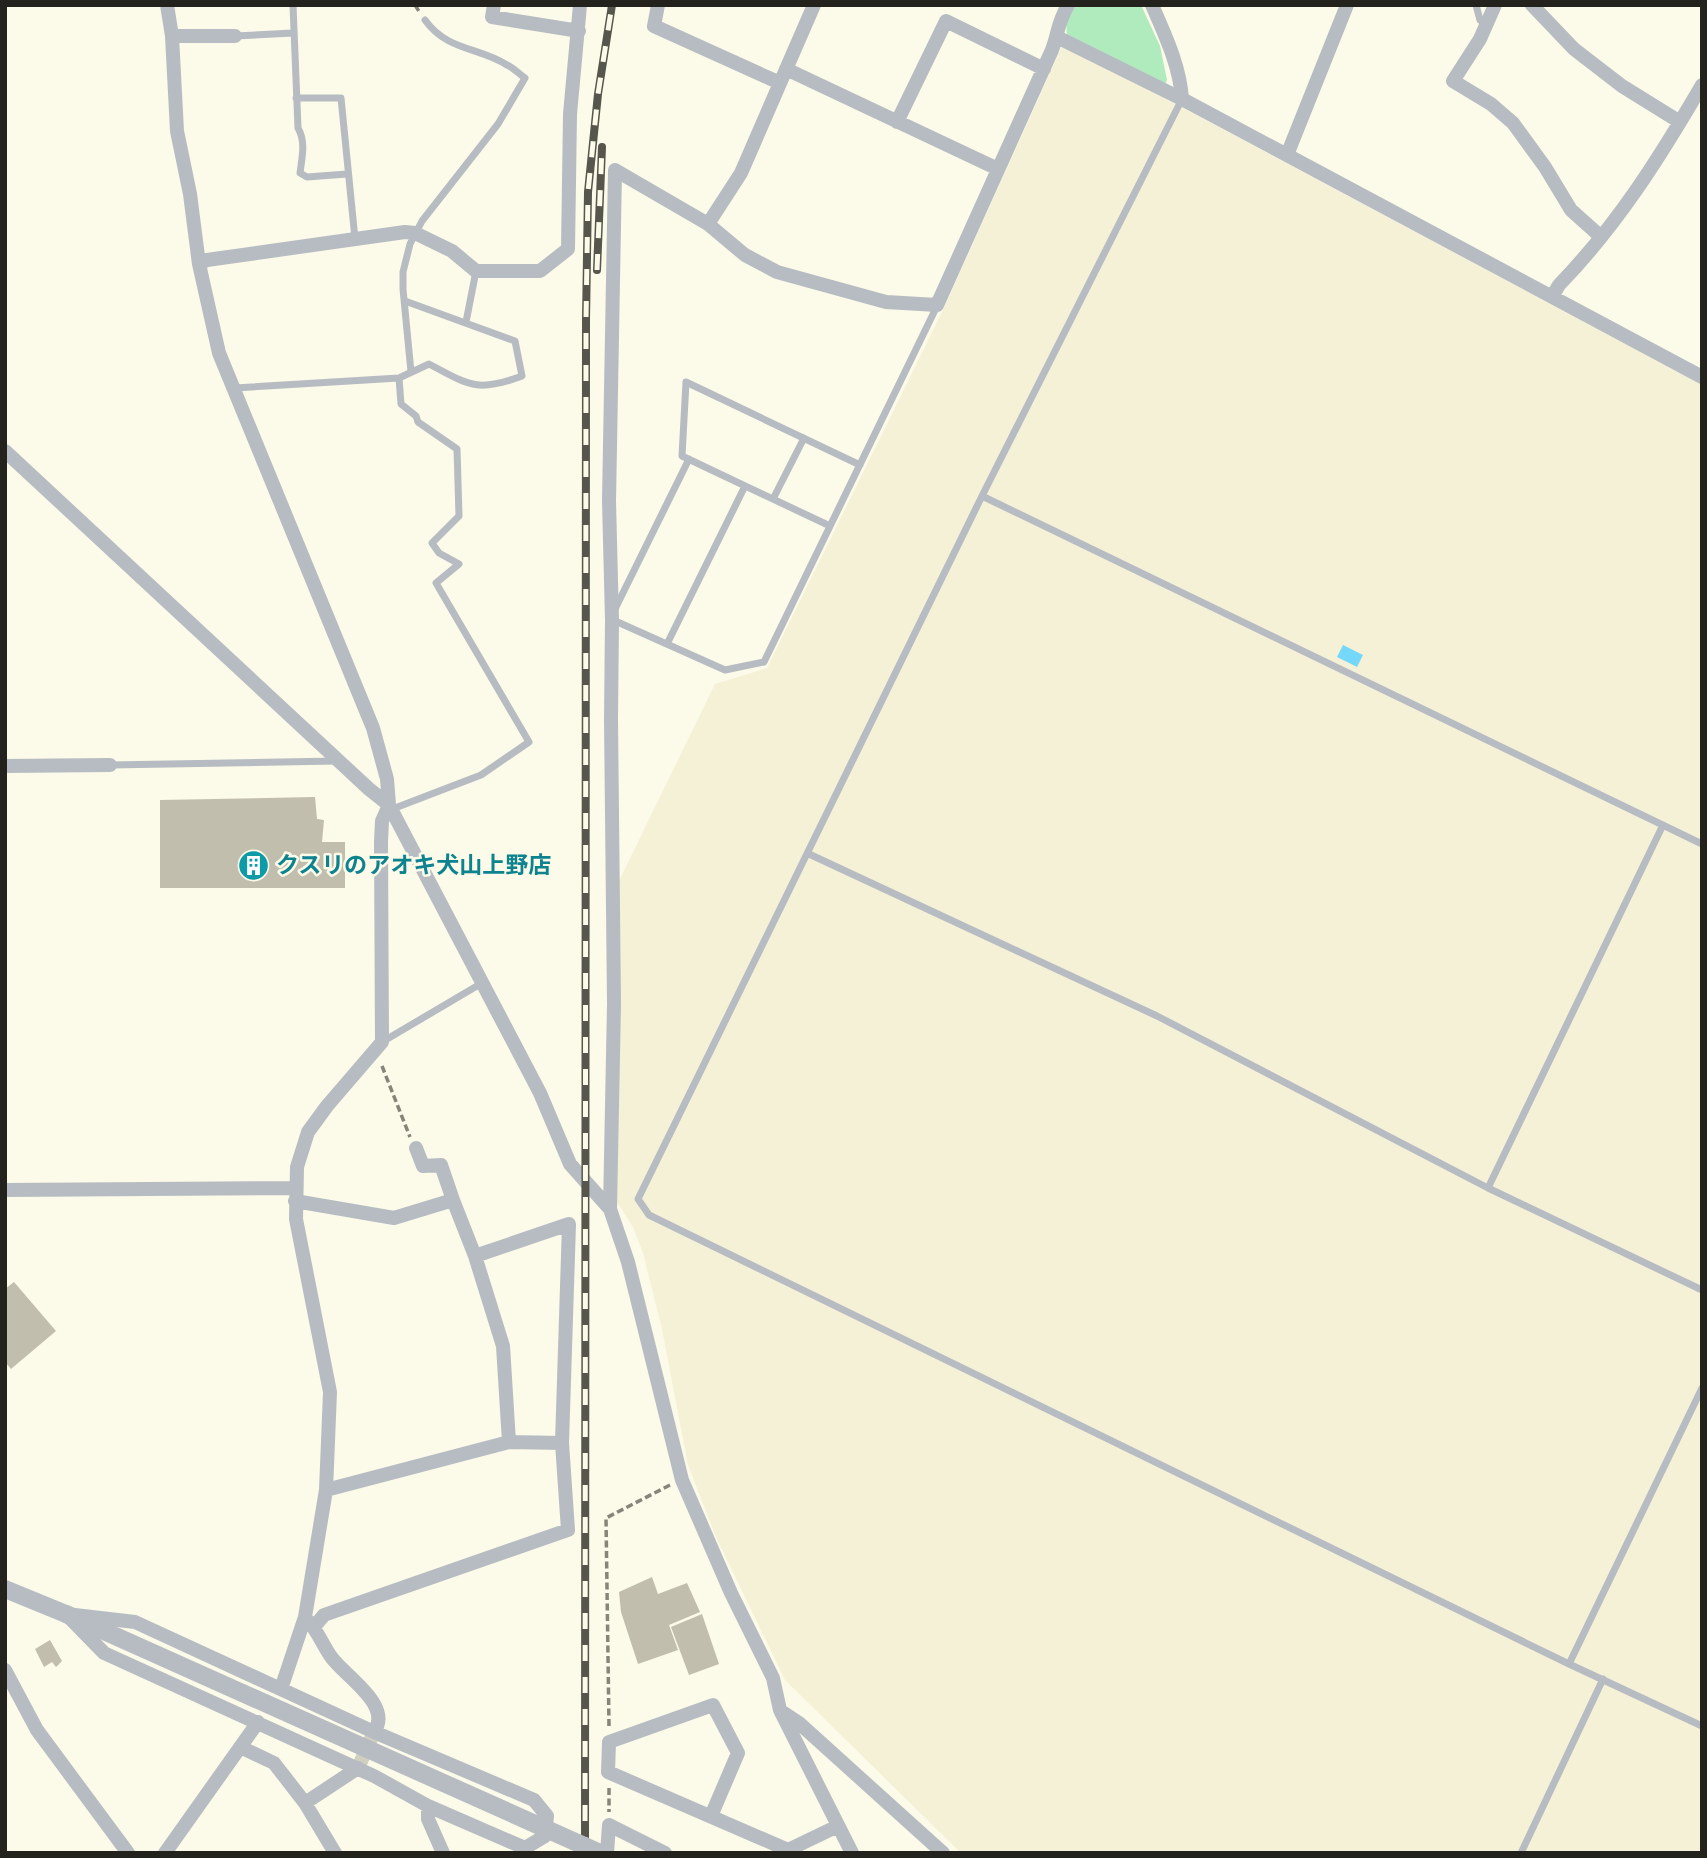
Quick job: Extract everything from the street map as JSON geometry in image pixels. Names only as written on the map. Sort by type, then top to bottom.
[{"type":"street","points":[[167,5],[172,36],[177,131],[190,194],[199,264],[219,353],[373,728],[387,779],[389,805],[382,821],[381,842],[379,1046],[308,1132],[297,1167],[296,1219],[330,1392],[326,1490],[310,1622],[281,1689]]},
{"type":"street","points":[[494,5],[492,17],[579,31]]},
{"type":"street","points":[[199,264],[207,260],[415,233],[452,251],[476,271],[540,271],[568,249],[570,114],[580,5]]},
{"type":"street","points":[[658,5],[654,26],[780,83]]},
{"type":"street","points":[[708,224],[741,173],[814,5]]},
{"type":"street","points":[[852,1853],[780,1710],[773,1678],[731,1593],[682,1480],[628,1262],[610,1209],[614,1004],[609,501],[615,170],[708,224],[745,255],[777,272],[886,302],[937,305],[1044,69],[1057,37],[1058,22],[1068,5]]},
{"type":"street","points":[[1152,5],[1181,82],[1182,99]]},
{"type":"street","points":[[1287,155],[1347,5]]},
{"type":"street","points":[[1495,5],[1480,39],[1453,82],[1491,104],[1513,123],[1571,210],[1600,236]]},
{"type":"street","points":[[1532,5],[1574,50],[1622,86],[1680,122]]},
{"type":"street","points":[[897,122],[946,21],[1044,69]]},
{"type":"street","points":[[172,36],[235,36]]},
{"type":"street","points":[[1057,37],[1182,99],[1701,374]]},
{"type":"street","points":[[786,69],[998,169]]},
{"type":"street","points":[[1552,297],[1640,187],[1702,85]]},
{"type":"street","points":[[5,451],[389,805],[540,1093],[570,1164],[610,1209]]},
{"type":"street","points":[[5,766],[110,765]]},
{"type":"street","points":[[415,1148],[423,1166],[441,1165],[475,1256],[503,1346],[509,1442]]},
{"type":"street","points":[[5,1190],[295,1194],[394,1218],[453,1200]]},
{"type":"street","points":[[310,1622],[568,1530],[562,1443],[569,1224],[475,1256]]},
{"type":"street","points":[[326,1490],[509,1442],[562,1443]]},
{"type":"street","points":[[5,1590],[66,1614],[600,1853]]},
{"type":"street","points":[[66,1614],[135,1622],[374,1732],[534,1800],[547,1816],[545,1836],[525,1848],[428,1806],[358,1768],[104,1653],[66,1614]]},
{"type":"street","points":[[310,1622],[332,1658],[377,1708],[379,1726],[374,1732]]},
{"type":"street","points":[[5,1670],[37,1730],[128,1853]]},
{"type":"street","points":[[711,1816],[738,1753],[713,1705],[609,1742],[608,1772],[788,1850],[838,1826]]},
{"type":"street","points":[[780,1710],[799,1723],[943,1853]]},
{"type":"street","points":[[165,1853],[258,1722]]},
{"type":"street","points":[[240,1747],[274,1763],[305,1803],[335,1853]]},
{"type":"street","points":[[305,1803],[358,1768]]},
{"type":"street","points":[[428,1806],[428,1819],[443,1853]]},
{"type":"street","points":[[607,1853],[609,1825],[665,1853]]},
{"type":"lane","points":[[293,5],[298,128],[302,136],[303,153],[300,173],[307,177],[347,174]]},
{"type":"lane","points":[[1476,5],[1480,20],[1486,24]]},
{"type":"lane","points":[[411,372],[403,289],[403,272],[410,244],[422,221],[498,124],[525,78],[506,64],[435,34],[425,20]]},
{"type":"lane","points":[[235,36],[293,33]]},
{"type":"lane","points":[[296,98],[341,98],[355,239]]},
{"type":"lane","points":[[1182,99],[982,496],[638,1199],[649,1215],[1569,1664],[1702,1726]]},
{"type":"lane","points":[[466,322],[476,271]]},
{"type":"lane","points":[[235,388],[400,378],[429,364],[471,386],[502,383],[522,376],[514,341],[405,301]]},
{"type":"lane","points":[[689,459],[612,617],[725,670],[764,662],[937,305]]},
{"type":"lane","points":[[389,805],[395,808],[481,775],[529,742],[436,583],[459,564],[439,553],[432,543],[459,516],[457,450],[418,422],[416,416],[401,404],[400,378]]},
{"type":"lane","points":[[830,526],[682,456],[686,382],[860,465]]},
{"type":"lane","points":[[773,499],[804,438]]},
{"type":"lane","points":[[667,644],[746,486]]},
{"type":"lane","points":[[982,496],[1702,844]]},
{"type":"lane","points":[[110,765],[340,761]]},
{"type":"lane","points":[[1488,1188],[1663,825]]},
{"type":"lane","points":[[808,854],[1157,1016],[1488,1188],[1702,1290]]},
{"type":"lane","points":[[379,1046],[482,983]]},
{"type":"lane","points":[[1569,1664],[1702,1388]]},
{"type":"lane","points":[[1521,1853],[1604,1679]]},
{"type":"path","points":[[379,1046],[415,1148]]},
{"type":"path","points":[[609,1742],[606,1518],[682,1480]]},
{"type":"path","points":[[608,1772],[609,1825]]},
{"type":"shaded area","points":[[1063,44],[1702,385],[1702,1853],[961,1853],[785,1680],[716,1537],[688,1465],[662,1329],[643,1253],[633,1227],[613,1196],[618,883],[715,684],[767,668],[942,312]]},
{"type":"green space","points":[[1075,5],[1141,5],[1160,46],[1167,80],[1164,86],[1067,37],[1066,21]]},
{"type":"water","points":[[1343,645],[1363,655],[1357,667],[1337,657]]},
{"type":"building","name":"クスリのアオキ犬山上野店","points":[[315,797],[317,819],[324,820],[322,842],[345,842],[345,888],[160,888],[160,800]]},
{"type":"building","points":[[14,1282],[56,1331],[11,1369],[5,1362],[5,1289]]},
{"type":"building","points":[[652,1577],[658,1594],[687,1583],[700,1612],[669,1625],[678,1650],[638,1664],[621,1612],[619,1592]]},
{"type":"building","points":[[702,1614],[719,1664],[689,1675],[671,1627]]},
{"type":"building","points":[[50,1640],[62,1661],[56,1667],[52,1662],[44,1667],[35,1649]]},
{"type":"tunnel","points":[[358,1768],[374,1732]]},
{"type":"railway","points":[[585,1853],[586,320],[588,192],[598,94],[612,5]]},
{"type":"railway","points":[[597,270],[602,147]]},
{"type":"place","name":"クスリのアオキ犬山上野店","points":[[253,865]]}]
